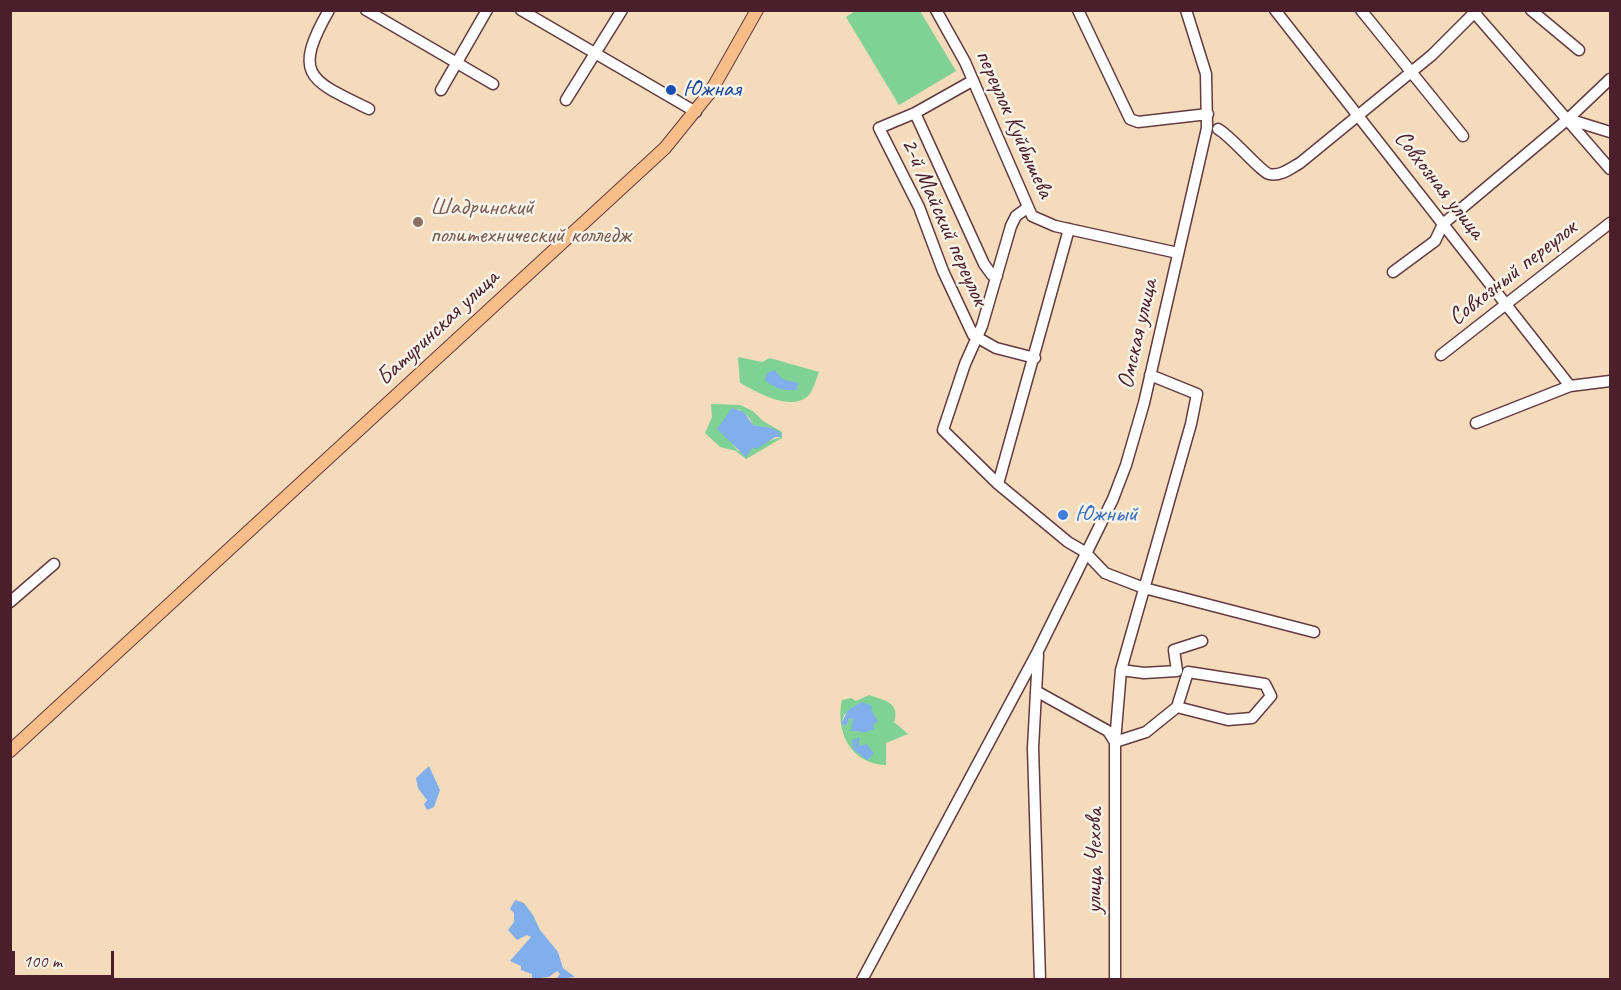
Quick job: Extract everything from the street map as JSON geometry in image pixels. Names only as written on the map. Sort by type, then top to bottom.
[{"type":"main road","name":"Батуринская улица","points":[[10,751],[665,148],[696,112],[724,70],[757,10]]},
{"type":"street","points":[[329,10],[311,44],[308,68],[315,79],[329,89],[369,109]]},
{"type":"street","points":[[366,10],[493,84]]},
{"type":"street","points":[[441,90],[487,10]]},
{"type":"street","points":[[520,10],[696,112]]},
{"type":"street","points":[[566,100],[597,55],[622,10]]},
{"type":"street","name":"переулок Куйбышева","points":[[936,10],[965,62],[1021,187],[1027,208],[1040,222],[1178,253]]},
{"type":"street","points":[[1078,10],[1130,119],[1138,122],[1208,114]]},
{"type":"street","name":"Омская улица","points":[[862,980],[1038,651],[1126,465],[1150,375],[1208,114],[1208,89],[1203,59],[1186,10]]},
{"type":"street","name":"Совхозная улица","points":[[1275,10],[1570,386]]},
{"type":"street","points":[[1361,10],[1463,136]]},
{"type":"street","points":[[1531,10],[1580,50]]},
{"type":"street","points":[[1218,129],[1242,148],[1263,171],[1277,174],[1300,163],[1411,72],[1474,11],[1611,169]]},
{"type":"street","points":[[1394,272],[1435,241],[1443,224],[1568,119],[1611,79]]},
{"type":"street","name":"2-й Майский переулок","points":[[972,81],[915,113],[879,128],[919,207],[932,247],[973,335],[996,348],[1035,358]]},
{"type":"street","points":[[915,113],[984,264],[992,275],[997,276]]},
{"type":"street","points":[[1568,119],[1611,132]]},
{"type":"street","points":[[1027,208],[1016,216],[1011,226],[978,338],[965,364],[943,430],[998,484],[1052,529],[1086,552],[1105,573],[1144,588],[1314,632]]},
{"type":"street","name":"Совхозный переулок","points":[[1442,355],[1611,223]]},
{"type":"street","points":[[998,484],[1035,358],[1069,229]]},
{"type":"street","name":"улица Чехова","points":[[1115,980],[1115,742],[1121,670],[1191,424],[1197,394],[1150,375]]},
{"type":"street","points":[[1476,423],[1570,386],[1611,381]]},
{"type":"street","points":[[10,602],[54,564]]},
{"type":"street","points":[[1121,670],[1144,673],[1177,671],[1174,650],[1202,641]]},
{"type":"street","points":[[1038,651],[1034,748],[1040,980]]},
{"type":"street","points":[[1036,691],[1108,731],[1115,742],[1146,732],[1177,707],[1188,672],[1265,684],[1271,696],[1252,718],[1228,720],[1177,707]]},
{"type":"green space","points":[[857,10],[920,11],[956,71],[899,105],[846,17]]},
{"type":"green space","points":[[738,357],[762,362],[770,358],[819,372],[813,389],[807,397],[800,401],[782,401],[740,383]]},
{"type":"green space","points":[[711,404],[740,405],[753,411],[763,421],[782,432],[782,438],[746,459],[736,451],[720,447],[705,433],[712,417]],"holes":[[[738,409],[749,417],[753,425],[772,428],[781,437],[738,451],[725,434]]]},
{"type":"green space","points":[[869,695],[885,700],[895,710],[894,722],[908,734],[886,743],[886,765],[863,759],[854,752],[843,734],[840,712],[842,700],[851,698],[856,701]],"holes":[[[859,704],[875,716],[873,725],[857,732],[853,719],[849,718],[847,725],[842,723],[844,715]]]},
{"type":"water","points":[[775,370],[782,379],[798,383],[797,390],[780,389],[765,380],[767,373]]},
{"type":"water","points":[[732,408],[744,412],[753,425],[772,428],[781,433],[781,437],[775,437],[757,449],[752,448],[746,457],[717,429]]},
{"type":"water","points":[[862,702],[872,706],[871,710],[878,721],[873,725],[874,729],[866,732],[851,731],[853,719],[849,718],[847,725],[841,724],[848,710]]},
{"type":"water","points":[[859,737],[859,746],[867,744],[874,754],[867,760],[853,749],[852,740]]},
{"type":"water","points":[[429,766],[440,790],[434,807],[427,810],[424,804],[427,800],[418,788],[416,778]]},
{"type":"water","points":[[515,900],[524,903],[540,930],[558,952],[563,968],[575,977],[556,979],[560,974],[557,971],[549,977],[532,979],[532,974],[521,970],[521,966],[510,961],[531,937],[527,935],[517,940],[508,930],[514,922],[514,913],[510,909]]},
{"type":"place","name":"Южная","points":[[671,90]]},
{"type":"place","name":"Шадринский политехнический колледж","points":[[418,222]]},
{"type":"place","name":"Южный","points":[[1063,515]]}]
